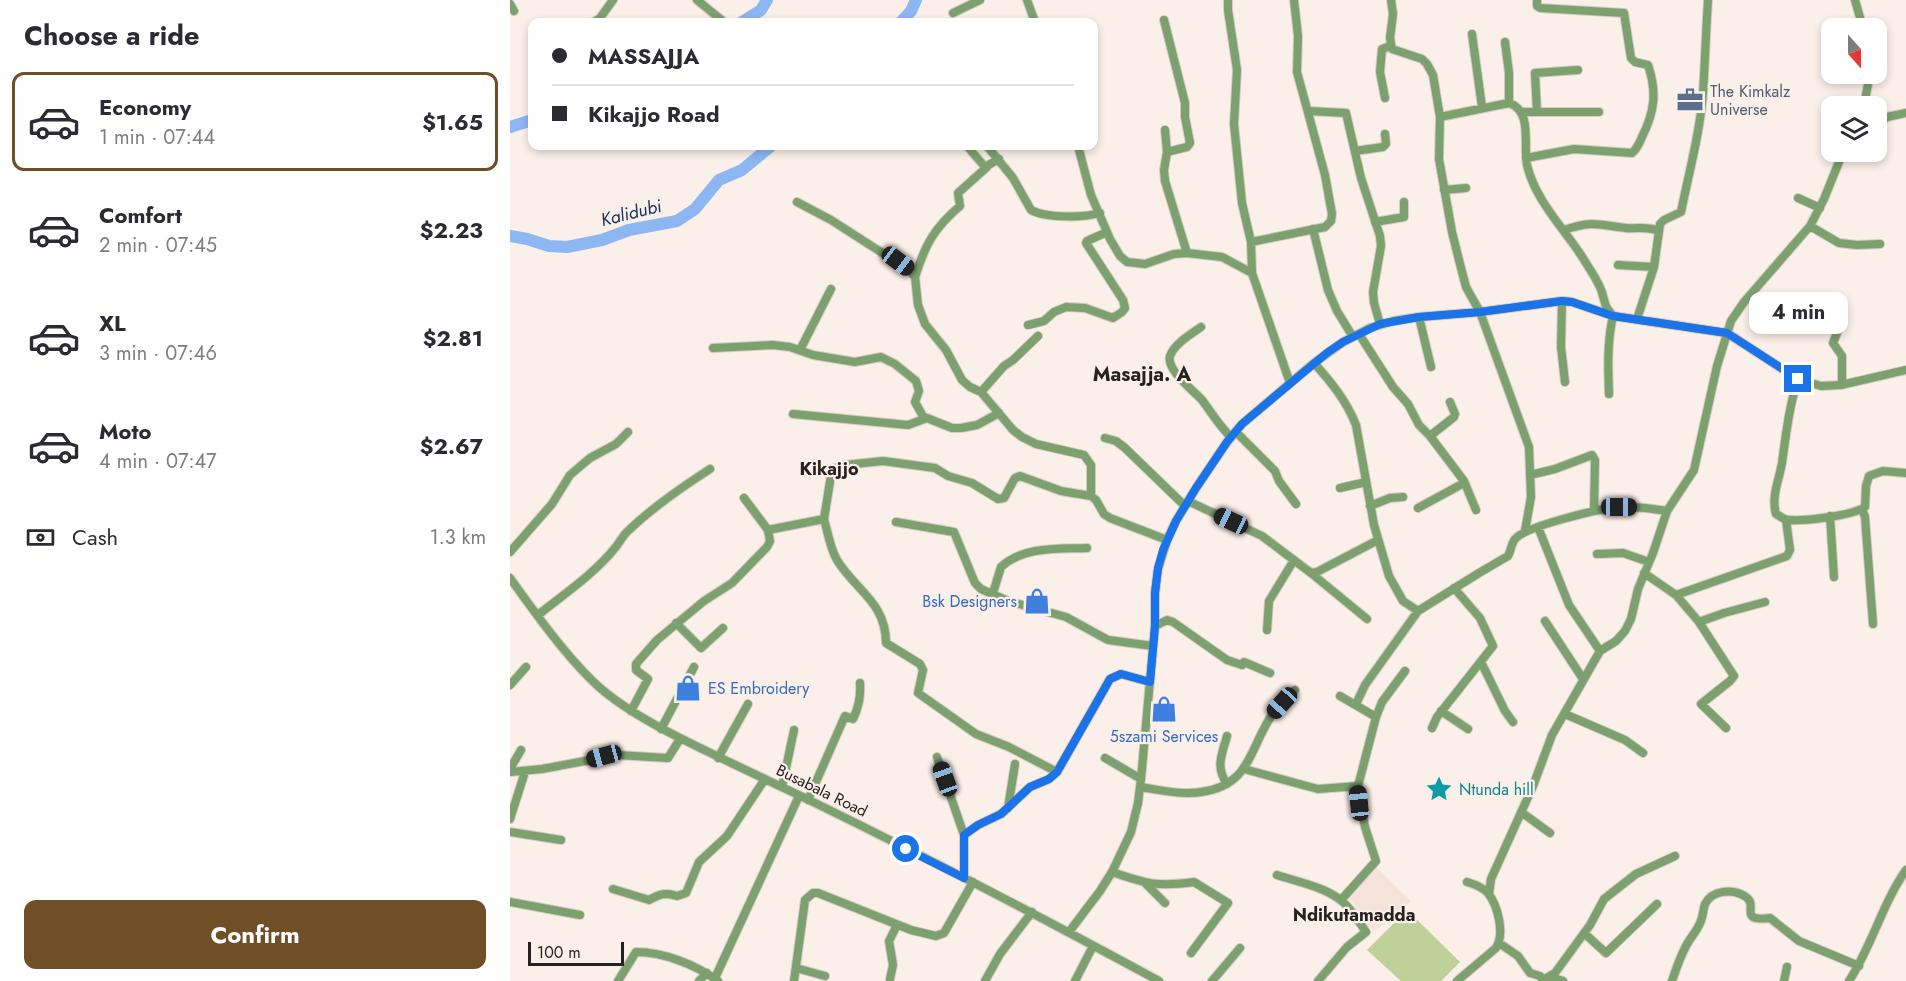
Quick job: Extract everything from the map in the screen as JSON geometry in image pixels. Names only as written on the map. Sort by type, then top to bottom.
[{"type":"street","points":[[600,18],[614,0]]},
{"type":"street","points":[[697,0],[719,18]]},
{"type":"street","points":[[953,13],[980,0]]},
{"type":"street","points":[[1027,0],[1034,18]]},
{"type":"street","points":[[1228,0],[1227,10],[1238,70],[1234,124],[1242,203],[1251,242],[1252,273],[1290,383]]},
{"type":"street","points":[[1251,242],[1313,229],[1331,222],[1332,214],[1309,111],[1301,91],[1294,0]]},
{"type":"street","points":[[1390,46],[1393,15],[1391,0]]},
{"type":"street","points":[[1526,158],[1574,149],[1632,153],[1637,148],[1653,113],[1652,78],[1648,65],[1635,62],[1631,58],[1624,13],[1540,8],[1537,6],[1537,0]]},
{"type":"street","points":[[1637,319],[1654,267],[1660,224],[1681,212],[1691,169],[1703,94],[1708,0]]},
{"type":"street","points":[[1855,0],[1860,18]]},
{"type":"street","points":[[1164,20],[1185,103],[1190,144],[1187,147],[1167,152]]},
{"type":"street","points":[[1472,34],[1482,107]]},
{"type":"street","points":[[1505,42],[1509,73],[1509,103]]},
{"type":"street","points":[[1384,98],[1380,72],[1382,49],[1390,46]]},
{"type":"street","points":[[1390,46],[1395,51],[1414,56],[1427,64],[1433,75],[1440,117],[1438,159],[1452,232],[1466,287],[1480,312],[1529,447],[1531,497],[1525,531]]},
{"type":"street","points":[[1537,112],[1535,73],[1578,70]]},
{"type":"street","points":[[1440,117],[1482,107],[1509,103],[1517,105],[1522,112],[1525,124],[1526,158],[1537,192],[1586,262],[1603,295],[1604,305],[1613,316]]},
{"type":"street","points":[[1309,111],[1346,113],[1361,178],[1376,222],[1381,246],[1375,271],[1374,303],[1380,324]]},
{"type":"street","points":[[1522,112],[1599,112]]},
{"type":"street","points":[[1887,117],[1906,113]]},
{"type":"street","points":[[1166,130],[1167,152],[1164,170],[1167,190],[1187,253]]},
{"type":"street","points":[[1354,151],[1383,147],[1386,144],[1385,134]]},
{"type":"street","points":[[970,150],[981,164],[987,167]]},
{"type":"street","points":[[991,150],[1013,178],[1026,204],[1036,213],[1075,216],[1100,213]]},
{"type":"street","points":[[1079,150],[1091,195],[1107,232],[1120,256],[1128,262],[1145,264],[1174,254],[1187,253],[1222,256],[1252,273]]},
{"type":"street","points":[[999,159],[958,193],[960,206],[937,229],[924,249],[915,277],[918,305],[925,324],[946,350],[962,380],[981,392],[1013,430],[1029,441],[1084,455],[1091,465],[1091,496]]},
{"type":"street","points":[[1489,894],[1491,879],[1552,735],[1600,651],[1616,641],[1632,619],[1638,589],[1667,511],[1694,470],[1717,366],[1731,321],[1744,302],[1810,226],[1840,162]]},
{"type":"street","points":[[1444,190],[1466,188]]},
{"type":"street","points":[[1798,198],[1820,208]]},
{"type":"street","points":[[797,202],[898,261],[915,277]]},
{"type":"street","points":[[1376,222],[1404,217],[1404,202]]},
{"type":"street","points":[[1564,230],[1586,223],[1628,228],[1644,227],[1659,231]]},
{"type":"street","points":[[1810,226],[1839,243],[1880,244]]},
{"type":"street","points":[[1313,229],[1328,290],[1337,311],[1408,404],[1419,425],[1430,436],[1464,483],[1476,510]]},
{"type":"street","points":[[1028,325],[1044,321],[1054,312],[1066,307],[1085,308],[1113,318],[1122,312],[1125,308],[1123,300],[1086,243],[1107,232]]},
{"type":"street","points":[[1618,265],[1654,267]]},
{"type":"street","points":[[800,350],[831,289]]},
{"type":"street","points":[[1562,301],[1561,347],[1564,382]]},
{"type":"street","points":[[1069,932],[1112,872],[1131,832],[1141,783],[1154,646],[1158,568],[1167,540],[1187,504],[1234,434],[1314,363],[1356,335],[1380,324],[1419,317],[1480,312],[1562,301],[1572,302],[1613,316],[1727,333],[1798,379],[1821,386],[1842,384],[1906,369]]},
{"type":"street","points":[[1609,394],[1608,339],[1613,316]]},
{"type":"street","points":[[1419,317],[1431,367]]},
{"type":"street","points":[[1842,384],[1842,356],[1833,343],[1843,318]]},
{"type":"street","points":[[1201,327],[1170,355],[1170,364],[1204,403],[1216,422],[1234,434],[1275,471],[1296,504]]},
{"type":"street","points":[[981,392],[1004,366],[1038,336]]},
{"type":"street","points":[[713,348],[763,345],[790,347],[813,355],[855,362],[881,357],[895,364],[916,381],[919,391],[915,402],[924,418],[952,428],[961,428],[977,425],[999,413]]},
{"type":"street","points":[[1314,363],[1334,385],[1356,425],[1370,506],[1392,584],[1403,602],[1418,611]]},
{"type":"street","points":[[1798,379],[1790,403],[1773,505],[1776,514],[1786,520],[1830,516],[1862,509],[1865,507],[1869,476],[1883,471],[1906,473]]},
{"type":"street","points":[[1430,436],[1454,417],[1450,402]]},
{"type":"street","points":[[793,414],[908,425],[924,418]]},
{"type":"street","points":[[510,552],[552,504],[570,475],[590,458],[616,444],[628,432]]},
{"type":"street","points":[[1105,438],[1116,441],[1125,448],[1187,504],[1262,536],[1367,619]]},
{"type":"street","points":[[1530,475],[1555,469],[1592,455],[1595,460],[1594,511]]},
{"type":"street","points":[[1057,772],[1009,747],[976,734],[918,693],[923,670],[920,664],[886,643],[882,625],[871,598],[853,582],[832,549],[824,519],[832,469],[883,460],[935,468],[948,476],[972,483],[1001,500],[1007,495],[1017,476],[1061,491],[1091,496],[1104,514],[1110,518],[1167,540]]},
{"type":"street","points":[[538,615],[588,574],[615,548],[631,528],[710,469]]},
{"type":"street","points":[[1340,488],[1366,482]]},
{"type":"street","points":[[1418,508],[1464,483]]},
{"type":"street","points":[[1370,506],[1390,498],[1404,497]]},
{"type":"street","points":[[632,711],[648,679],[636,670],[636,664],[676,623],[732,583],[767,547],[770,540],[768,530],[744,498]]},
{"type":"street","points":[[1356,704],[1365,685],[1418,611],[1508,556],[1513,543],[1525,531],[1594,511],[1619,507],[1667,511]]},
{"type":"street","points":[[1862,509],[1865,517],[1873,624]]},
{"type":"street","points":[[1830,516],[1834,577]]},
{"type":"street","points":[[768,530],[824,519]]},
{"type":"street","points":[[1676,596],[1788,556],[1790,550],[1786,520]]},
{"type":"street","points":[[896,522],[954,532],[976,585],[1008,601],[1066,617],[1108,640],[1154,646]]},
{"type":"street","points":[[1538,527],[1569,605],[1600,651]]},
{"type":"street","points":[[1311,573],[1378,540]]},
{"type":"street","points":[[993,593],[1001,567],[1017,557],[1043,549],[1087,548]]},
{"type":"street","points":[[1597,554],[1623,553],[1649,562]]},
{"type":"street","points":[[1267,630],[1269,601],[1294,560]]},
{"type":"street","points":[[1644,573],[1676,596],[1699,622],[1734,675],[1730,681],[1701,704],[1726,728]]},
{"type":"street","name":"Busabala Road","points":[[510,578],[581,669],[600,688],[632,711],[680,739],[799,795],[1032,912],[1159,981]]},
{"type":"street","points":[[1432,728],[1442,711],[1493,646],[1480,618],[1454,588]]},
{"type":"street","points":[[1699,622],[1765,603]]},
{"type":"street","points":[[1155,626],[1167,620],[1173,622],[1227,660],[1242,665],[1244,662],[1270,673]]},
{"type":"street","points":[[1545,621],[1583,679]]},
{"type":"street","points":[[676,623],[701,648],[723,628]]},
{"type":"street","points":[[1481,662],[1513,722]]},
{"type":"street","points":[[510,685],[526,667]]},
{"type":"street","points":[[661,729],[694,668]]},
{"type":"street","points":[[1341,900],[1376,861],[1365,827],[1358,786],[1382,702],[1405,671]]},
{"type":"street","points":[[964,835],[1008,808],[1030,787],[1049,779],[1057,772],[1110,679],[1121,674],[1150,682]]},
{"type":"street","points":[[808,800],[845,716],[853,719],[858,710],[861,697],[860,683]]},
{"type":"street","points":[[1105,758],[1141,783],[1188,793],[1227,784],[1244,769],[1270,717],[1294,690]]},
{"type":"street","points":[[1340,696],[1376,717]]},
{"type":"street","points":[[718,758],[748,704]]},
{"type":"street","points":[[1442,711],[1468,729]]},
{"type":"street","points":[[1565,714],[1624,740],[1643,753]]},
{"type":"street","points":[[782,788],[794,730]]},
{"type":"street","points":[[1227,736],[1219,767],[1227,784]]},
{"type":"street","points":[[521,750],[510,771],[525,772],[604,756],[668,758],[680,739]]},
{"type":"street","points":[[937,757],[964,835],[964,878]]},
{"type":"street","points":[[1008,808],[1015,764]]},
{"type":"street","points":[[1244,769],[1318,789],[1358,786]]},
{"type":"street","points":[[510,819],[525,772]]},
{"type":"street","points":[[613,889],[649,900],[662,893],[677,896],[686,893],[699,862],[727,836],[765,779]]},
{"type":"street","points":[[713,978],[799,795]]},
{"type":"street","points":[[1521,812],[1550,833]]},
{"type":"street","points":[[510,832],[561,840]]},
{"type":"street","points":[[1543,980],[1555,973],[1584,933],[1604,899],[1636,874],[1675,856]]},
{"type":"street","points":[[1849,981],[1859,966],[1896,884],[1906,870]]},
{"type":"street","points":[[1112,872],[1146,884],[1170,885],[1194,882],[1228,903],[1191,953]]},
{"type":"street","points":[[1277,875],[1341,900],[1365,932],[1347,947],[1318,981]]},
{"type":"street","points":[[794,981],[805,900],[813,893],[818,892],[897,925],[936,936],[944,933],[973,882]]},
{"type":"street","points":[[1457,981],[1499,943],[1500,924],[1489,894],[1482,888],[1467,882]]},
{"type":"street","points":[[1146,884],[1165,903]]},
{"type":"street","points":[[1672,981],[1685,948],[1700,923],[1706,903],[1722,891],[1738,893],[1748,898],[1751,916],[1757,920],[1770,918],[1799,941],[1859,966]]},
{"type":"street","points":[[510,903],[580,915]]},
{"type":"street","points":[[1584,933],[1606,953],[1657,904]]},
{"type":"street","points":[[985,981],[1000,954],[1032,912]]},
{"type":"street","points":[[890,979],[893,965],[889,941],[897,925]]},
{"type":"street","points":[[1499,943],[1518,956],[1530,973],[1540,976],[1543,980]]},
{"type":"street","points":[[1075,981],[1093,946]]},
{"type":"street","points":[[1212,981],[1240,948]]},
{"type":"street","points":[[618,981],[636,952],[662,955],[713,978]]},
{"type":"street","points":[[1784,981],[1787,967]]},
{"type":"street","points":[[796,968],[825,976]]},
{"type":"street","points":[[699,981],[713,978]]},
{"type":"street","points":[[1543,980],[1554,978],[1563,981]]},
{"type":"shaded area","points":[[1375,866],[1411,901],[1398,915],[1373,931],[1347,896]]},
{"type":"green space","points":[[1407,910],[1460,962],[1441,981],[1401,981],[1367,950]]},
{"type":"waterway","name":"Kalidubi","points":[[748,18],[761,10],[767,0]]},
{"type":"waterway","name":"Kalidubi","points":[[905,18],[916,0]]},
{"type":"waterway","name":"Kalidubi","points":[[510,127],[528,121]]},
{"type":"waterway","name":"Kalidubi","points":[[510,236],[549,246],[567,247],[602,240],[629,230],[677,221],[695,209],[719,180],[742,170],[766,150]]},
{"type":"place","name":"The Kimkalz Universe","points":[[1690,100]]},
{"type":"place","name":"Bsk Designers","points":[[1037,601]]},
{"type":"place","name":"ES Embroidery","points":[[688,688]]},
{"type":"place","name":"5szami Services","points":[[1164,709]]},
{"type":"place","name":"Ntunda hill","points":[[1439,789]]},
{"type":"district","name":"Masajja. A","points":[[1142,374]]},
{"type":"district","name":"Kikajjo","points":[[829,469]]},
{"type":"district","name":"Ndikutamadda","points":[[1354,915]]},
{"type":"route","points":[[906,849],[964,878],[964,835],[1001,814],[1030,787],[1049,779],[1057,772],[1110,679],[1121,674],[1150,682],[1158,568],[1176,521],[1227,442],[1242,424],[1314,363],[1343,342],[1370,328],[1393,321],[1562,301],[1572,302],[1613,316],[1727,333],[1798,379]]}]
